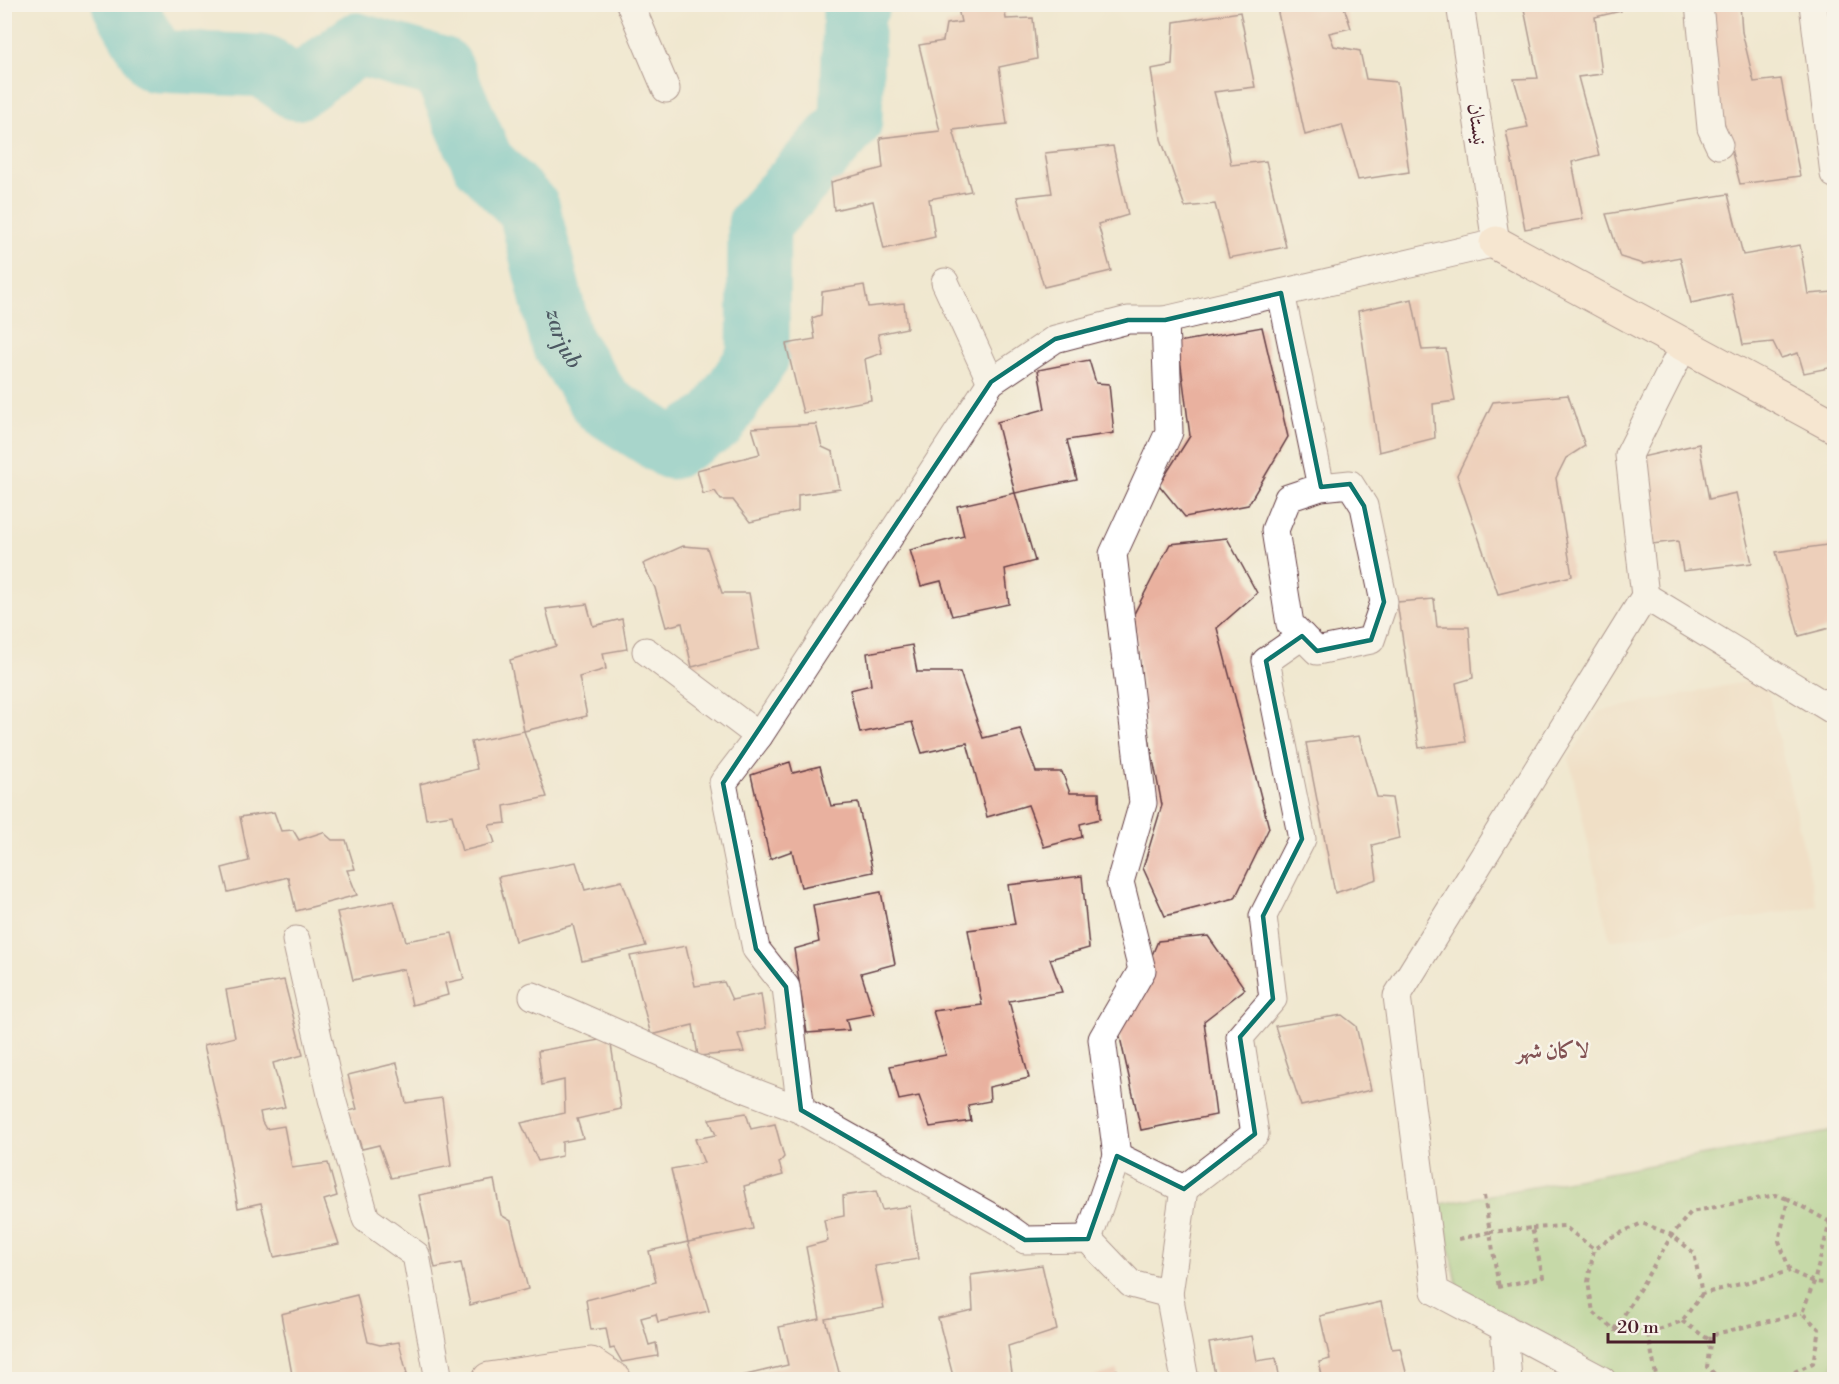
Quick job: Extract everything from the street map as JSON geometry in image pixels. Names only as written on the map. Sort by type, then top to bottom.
[{"type":"street","points":[[630,4],[666,89]]},
{"type":"street","name":"نیستان","points":[[1460,4],[1496,243]]},
{"type":"street","points":[[1699,4],[1711,128],[1719,144]]},
{"type":"street","points":[[1813,4],[1834,174]]},
{"type":"street","points":[[801,1110],[786,987],[756,950],[723,783],[759,736],[991,382],[1055,339],[1128,320],[1165,320],[1496,243],[1834,426]]},
{"type":"street","points":[[945,282],[991,382]]},
{"type":"street","points":[[1281,293],[1321,488]]},
{"type":"street","points":[[1088,1239],[1117,1156],[1102,1039],[1142,970],[1120,882],[1143,803],[1113,554],[1169,432],[1165,320]]},
{"type":"street","points":[[1602,1380],[1435,1291],[1397,996],[1645,596],[1629,455],[1684,345]]},
{"type":"street","points":[[1350,484],[1364,506],[1384,602],[1371,640],[1317,651],[1290,624],[1275,530],[1288,498],[1321,488],[1350,484]]},
{"type":"street","points":[[1645,596],[1834,711]]},
{"type":"street","points":[[1185,1380],[1169,1294],[1184,1189],[1256,1134],[1240,1037],[1273,999],[1263,916],[1302,838],[1266,661],[1302,636]]},
{"type":"street","points":[[646,651],[759,736]]},
{"type":"street","points":[[296,940],[332,1099],[366,1219],[416,1255],[440,1380]]},
{"type":"street","points":[[533,996],[725,1081],[801,1110],[1000,1222],[1025,1240],[1088,1239],[1131,1284],[1169,1294]]},
{"type":"street","points":[[1117,1156],[1184,1189]]},
{"type":"street","points":[[1504,1328],[1508,1380]]},
{"type":"street","points":[[486,1379],[591,1365],[615,1380]]},
{"type":"path","points":[[1615,1330],[1672,1235],[1691,1212],[1776,1195],[1830,1222],[1834,1230]]},
{"type":"path","points":[[1484,1196],[1504,1328]]},
{"type":"path","points":[[1788,1199],[1779,1241],[1790,1271]]},
{"type":"path","points":[[1702,1294],[1694,1253],[1672,1235],[1642,1222],[1594,1249],[1588,1282],[1593,1312],[1615,1330],[1648,1334],[1682,1321],[1702,1294],[1790,1271],[1814,1282],[1834,1284]]},
{"type":"path","points":[[1802,1313],[1814,1282],[1830,1222]]},
{"type":"path","points":[[1429,1245],[1490,1232],[1564,1226],[1594,1249]]},
{"type":"path","points":[[1498,1287],[1543,1277],[1532,1227]]},
{"type":"path","points":[[1721,1380],[1707,1366],[1711,1335],[1802,1313]]},
{"type":"path","points":[[1778,1380],[1813,1363],[1819,1329],[1802,1313]]},
{"type":"path","points":[[1682,1321],[1711,1341]]},
{"type":"path","points":[[1648,1334],[1656,1375],[1664,1380]]},
{"type":"highlighted area","points":[[1281,293],[1321,487],[1350,484],[1364,506],[1384,602],[1371,640],[1317,651],[1302,636],[1266,661],[1302,839],[1263,916],[1273,999],[1240,1037],[1255,1134],[1184,1189],[1117,1156],[1088,1239],[1025,1240],[801,1110],[786,987],[756,949],[723,783],[991,382],[1055,339],[1128,320],[1165,320]]},
{"type":"shaded area","points":[[1765,678],[1817,906],[1610,941],[1569,758],[1599,711]]},
{"type":"green space","points":[[1834,1131],[1834,1366],[1825,1379],[1623,1379],[1458,1289],[1441,1204]]},
{"type":"building","points":[[957,4],[1004,4],[1006,19],[1033,18],[1037,59],[999,67],[1007,124],[953,130],[971,191],[929,199],[935,237],[884,249],[873,201],[834,210],[831,182],[883,168],[880,138],[940,131],[919,45],[943,41],[946,24],[961,22]]},
{"type":"building","points":[[1276,4],[1343,4],[1351,28],[1329,33],[1334,46],[1360,51],[1366,79],[1397,82],[1409,172],[1358,180],[1342,125],[1305,135]]},
{"type":"building","points":[[1523,4],[1619,4],[1621,11],[1595,17],[1602,74],[1578,77],[1599,155],[1572,162],[1583,219],[1525,229],[1506,131],[1528,127],[1514,79],[1538,78]]},
{"type":"building","points":[[1699,4],[1740,4],[1742,32],[1754,82],[1781,79],[1800,176],[1740,184],[1702,36]]},
{"type":"building","points":[[1240,12],[1255,87],[1214,92],[1231,165],[1266,161],[1286,247],[1229,258],[1215,204],[1185,207],[1161,139],[1151,69],[1172,65],[1174,22]]},
{"type":"building","points":[[1113,146],[1128,215],[1098,224],[1111,271],[1044,287],[1017,197],[1052,193],[1045,153]]},
{"type":"building","points":[[1728,194],[1743,255],[1800,245],[1808,294],[1834,292],[1834,367],[1804,373],[1798,353],[1781,358],[1773,342],[1743,345],[1732,294],[1691,303],[1680,257],[1643,264],[1620,257],[1606,214]]},
{"type":"building","points":[[864,285],[868,307],[904,303],[907,328],[878,334],[882,353],[865,359],[871,400],[803,413],[786,344],[815,339],[812,318],[821,315],[822,292]]},
{"type":"building","points":[[1412,299],[1422,350],[1446,349],[1455,401],[1433,404],[1435,438],[1379,452],[1358,311]]},
{"type":"building","points":[[1262,327],[1288,437],[1248,505],[1185,517],[1159,485],[1190,436],[1178,342]]},
{"type":"building","points":[[1089,360],[1096,383],[1109,384],[1114,433],[1067,440],[1077,480],[1015,493],[997,422],[1045,409],[1038,370]]},
{"type":"building","points":[[1568,395],[1585,446],[1566,458],[1556,478],[1572,576],[1498,594],[1457,475],[1493,402]]},
{"type":"building","points":[[816,424],[822,447],[833,452],[840,489],[798,495],[798,511],[750,522],[733,500],[721,500],[715,491],[703,494],[697,470],[760,454],[752,428]]},
{"type":"building","points":[[1699,444],[1709,499],[1736,493],[1752,563],[1683,571],[1678,541],[1652,544],[1642,457]]},
{"type":"building","points":[[1015,493],[1035,561],[1005,569],[1009,604],[952,616],[941,581],[921,586],[910,550],[964,536],[957,506]]},
{"type":"building","points":[[1227,538],[1257,593],[1217,628],[1269,828],[1235,898],[1165,916],[1143,868],[1162,805],[1145,718],[1134,614],[1170,544]]},
{"type":"building","points":[[1834,544],[1834,642],[1830,628],[1799,636],[1776,552]]},
{"type":"building","points":[[683,546],[707,548],[722,593],[749,593],[759,649],[692,667],[682,623],[666,627],[655,588],[643,564]]},
{"type":"building","points":[[1434,599],[1437,627],[1469,627],[1473,678],[1456,683],[1466,742],[1419,748],[1397,602]]},
{"type":"building","points":[[587,604],[593,626],[622,619],[627,649],[603,653],[606,669],[579,677],[587,716],[524,731],[510,660],[556,646],[546,609]]},
{"type":"building","points":[[912,645],[917,672],[960,672],[983,738],[1020,729],[1036,772],[1062,772],[1070,793],[1099,793],[1100,819],[1080,824],[1082,837],[1044,847],[1028,805],[987,817],[967,743],[922,753],[912,722],[860,733],[850,690],[871,685],[867,653]]},
{"type":"building","points":[[524,731],[547,797],[504,806],[506,823],[489,825],[495,843],[462,851],[452,815],[426,819],[420,784],[477,769],[471,742]]},
{"type":"building","points":[[1359,736],[1377,797],[1392,798],[1399,838],[1372,845],[1377,879],[1335,893],[1306,743]]},
{"type":"building","points":[[790,762],[793,773],[820,766],[831,806],[858,803],[873,872],[801,887],[792,851],[770,859],[751,775]]},
{"type":"building","points":[[274,812],[281,831],[293,830],[299,840],[323,832],[332,840],[346,840],[355,869],[347,870],[357,895],[296,911],[288,877],[228,892],[222,868],[249,861],[240,817]]},
{"type":"building","points":[[576,862],[585,890],[622,881],[646,946],[582,961],[573,925],[515,941],[498,877]]},
{"type":"building","points":[[1082,876],[1089,948],[1050,959],[1062,992],[1009,1001],[1029,1078],[989,1087],[990,1101],[968,1105],[971,1121],[930,1127],[919,1096],[899,1100],[890,1066],[946,1055],[933,1011],[982,1005],[968,930],[1015,924],[1008,885]]},
{"type":"building","points":[[881,892],[895,964],[861,973],[874,1014],[846,1019],[849,1030],[807,1033],[794,949],[819,942],[813,905]]},
{"type":"building","points":[[394,901],[406,941],[452,933],[464,979],[445,983],[448,995],[412,1005],[404,969],[353,980],[337,912]]},
{"type":"building","points":[[1208,936],[1245,989],[1204,1021],[1216,1115],[1141,1130],[1119,1033],[1158,941]]},
{"type":"building","points":[[686,946],[695,986],[724,982],[732,1000],[761,994],[766,1028],[738,1034],[744,1052],[698,1056],[693,1025],[651,1035],[630,956]]},
{"type":"building","points":[[284,980],[303,1055],[273,1063],[285,1107],[260,1112],[262,1122],[266,1129],[284,1126],[292,1168],[328,1163],[337,1196],[324,1200],[339,1244],[274,1257],[261,1203],[238,1208],[224,1130],[204,1045],[235,1037],[226,990]]},
{"type":"building","points":[[1342,1015],[1356,1026],[1371,1090],[1301,1106],[1275,1026]]},
{"type":"building","points":[[610,1038],[621,1109],[577,1119],[583,1138],[562,1142],[562,1156],[538,1161],[521,1123],[565,1113],[564,1080],[542,1085],[538,1051]]},
{"type":"building","points":[[397,1063],[406,1103],[442,1098],[451,1166],[391,1178],[379,1145],[362,1149],[349,1111],[357,1109],[348,1075]]},
{"type":"building","points":[[746,1113],[751,1129],[775,1124],[784,1157],[779,1163],[783,1175],[744,1186],[753,1229],[688,1242],[671,1169],[704,1163],[695,1139],[716,1135],[709,1119]]},
{"type":"building","points":[[494,1180],[501,1215],[511,1221],[528,1289],[470,1305],[461,1263],[435,1268],[419,1195]]},
{"type":"building","points":[[876,1191],[882,1210],[910,1206],[918,1259],[875,1266],[884,1308],[825,1319],[841,1380],[725,1380],[788,1365],[779,1327],[820,1319],[806,1247],[828,1241],[824,1220],[844,1216],[843,1196]]},
{"type":"building","points":[[688,1242],[709,1311],[658,1322],[656,1314],[641,1318],[649,1345],[656,1343],[658,1356],[622,1362],[614,1348],[610,1349],[606,1328],[591,1330],[586,1300],[656,1282],[649,1251]]},
{"type":"building","points":[[1042,1265],[1057,1330],[1008,1346],[1013,1380],[954,1380],[938,1318],[973,1310],[971,1275]]},
{"type":"building","points":[[357,1295],[368,1342],[380,1345],[399,1342],[407,1374],[396,1380],[293,1380],[281,1314]]},
{"type":"building","points":[[1381,1302],[1392,1349],[1400,1348],[1408,1380],[1323,1380],[1319,1362],[1330,1359],[1320,1316]]},
{"type":"building","points":[[1252,1336],[1257,1361],[1276,1358],[1280,1380],[1216,1380],[1209,1343]]},
{"type":"building","points":[[1117,1370],[1119,1380],[1088,1380],[1088,1379]]},
{"type":"waterway","name":"zarjub","points":[[123,4],[156,61],[264,66],[296,89],[357,44],[442,68],[483,162],[529,209],[562,342],[602,404],[671,448],[716,421],[758,357],[759,224],[851,121],[854,7],[859,4]]},
{"type":"district","name":"لاکان شهر","points":[[1553,1050]]}]
